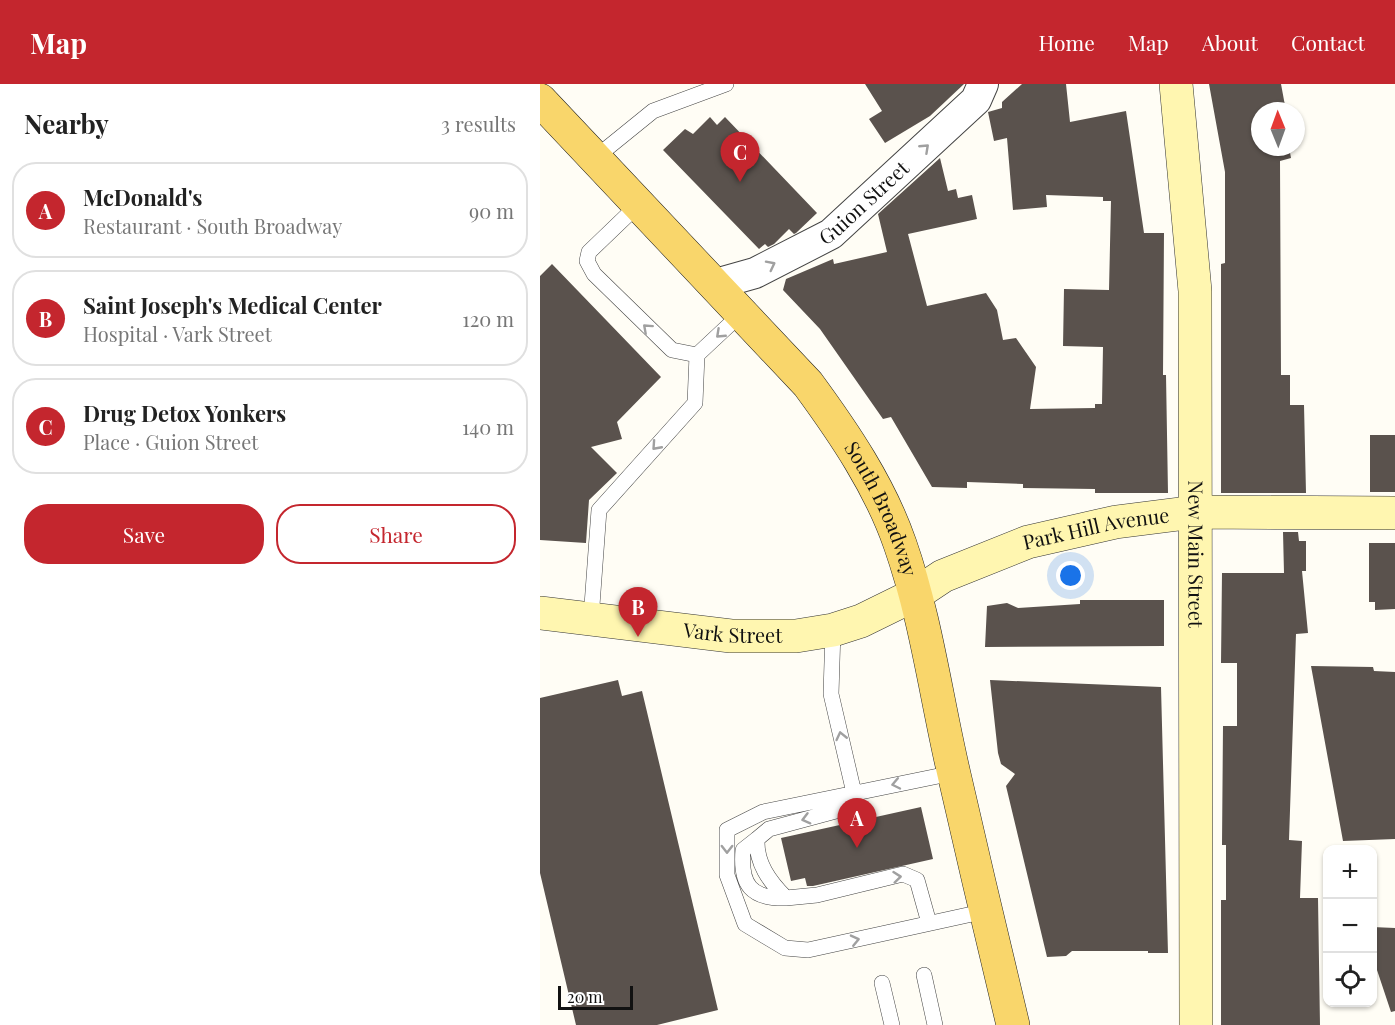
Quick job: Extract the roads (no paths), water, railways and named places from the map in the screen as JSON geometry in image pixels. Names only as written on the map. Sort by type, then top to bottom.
[{"type":"main road","name":"South Broadway","points":[[540,100],[743,312],[808,384],[839,426],[871,481],[900,542],[916,594],[954,773],[1013,1025]]},
{"type":"street","name":"Guion Street","points":[[716,284],[755,273],[831,234],[976,100],[983,84]]},
{"type":"street","name":"New Main Street","points":[[1176,84],[1195,291],[1196,1025]]},
{"type":"street","name":"Park Hill Avenue","points":[[916,594],[943,576],[1028,542],[1116,522],[1195,512],[1395,513]]},
{"type":"street","name":"Vark Street","points":[[540,613],[731,636],[796,636],[833,630],[861,621],[916,594]]},
{"type":"lane","points":[[595,158],[653,111],[726,84]]},
{"type":"lane","points":[[639,204],[589,252],[588,261],[594,274],[672,350],[697,355]]},
{"type":"lane","points":[[591,619],[599,510],[695,403],[697,355],[743,312]]},
{"type":"lane","points":[[833,630],[831,693],[854,793],[847,808],[769,829],[742,850],[741,869],[748,887],[767,898],[817,895],[903,874],[917,880],[929,923]]},
{"type":"lane","points":[[954,773],[763,812],[727,830],[727,874],[746,924],[784,948],[808,950],[986,910]]},
{"type":"lane","points":[[757,838],[756,855],[772,885],[786,898]]},
{"type":"lane","points":[[924,975],[935,1025]]},
{"type":"lane","points":[[882,982],[892,1025]]},
{"type":"place","name":"Drug Detox Yonkers","points":[[740,182]]},
{"type":"place","name":"Saint Joseph's Medical Center","points":[[638,637]]},
{"type":"place","name":"McDonald's","points":[[857,848]]}]
